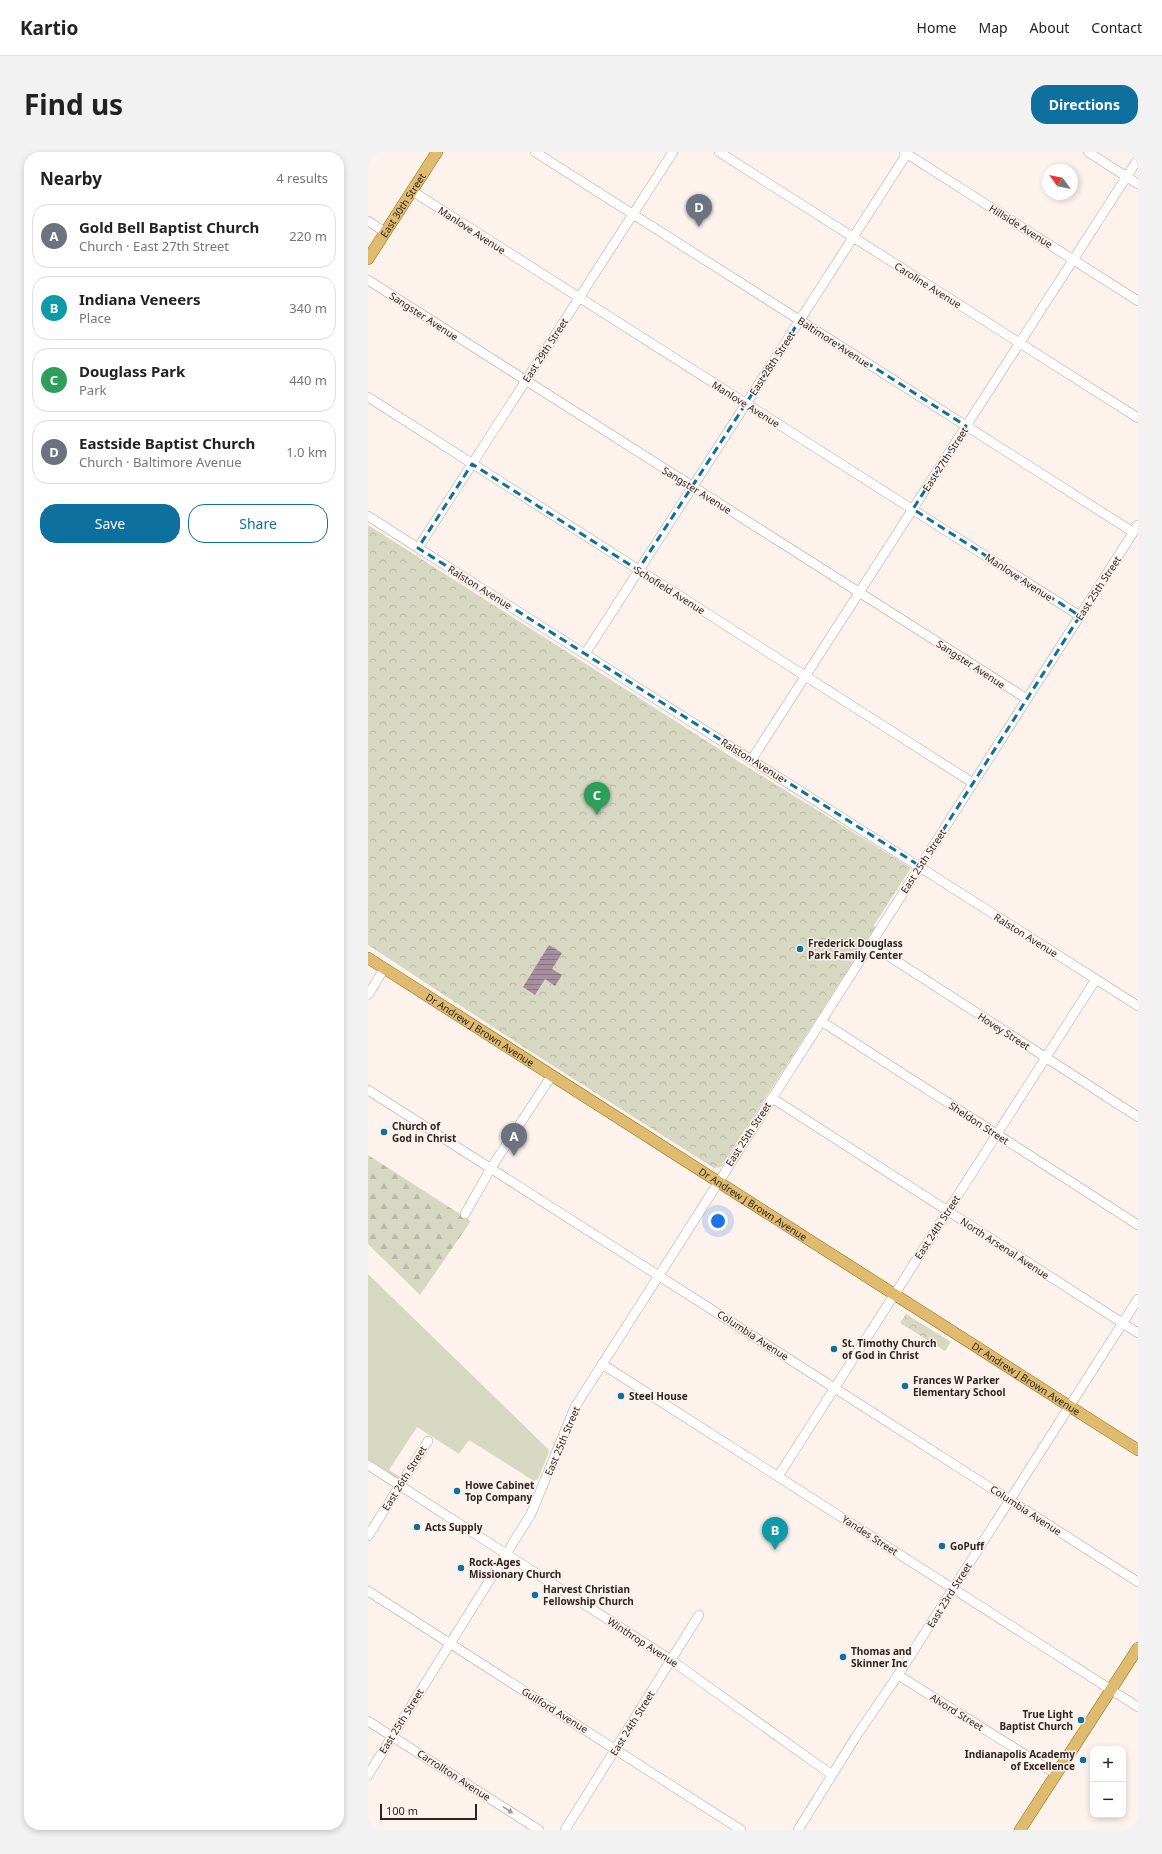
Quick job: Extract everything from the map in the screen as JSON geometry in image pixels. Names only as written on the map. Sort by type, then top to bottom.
[{"type":"main road","name":"East 30th Street","points":[[368,259],[437,152]]},
{"type":"main road","name":"Dr Andrew J Brown Avenue","points":[[368,958],[1138,1450]]},
{"type":"main road","points":[[1020,1830],[1138,1648]]},
{"type":"street","name":"Baltimore Avenue","points":[[536,152],[966,426],[1136,529]]},
{"type":"street","name":"East 29th Street","points":[[418,548],[673,152]]},
{"type":"street","name":"Caroline Avenue","points":[[719,152],[1138,418]]},
{"type":"street","points":[[1088,152],[1138,184]]},
{"type":"street","name":"East 28th Street","points":[[585,654],[691,486],[746,404],[906,153]]},
{"type":"street","name":"Hillside Avenue","points":[[906,153],[1138,301]]},
{"type":"street","name":"East 27th Street","points":[[752,759],[1128,177],[1138,159]]},
{"type":"street","name":"Manlove Avenue","points":[[412,191],[1080,616]]},
{"type":"street","points":[[368,221],[386,232]]},
{"type":"street","name":"Sangster Avenue","points":[[368,280],[1027,699]]},
{"type":"street","name":"Schofield Avenue","points":[[368,398],[973,783]]},
{"type":"street","name":"Ralston Avenue","points":[[368,516],[1138,1006]]},
{"type":"street","name":"East 25th Street","points":[[368,1775],[534,1509],[572,1414],[602,1364],[1136,529]]},
{"type":"street","name":"Hovey Street","points":[[870,944],[1138,1117]]},
{"type":"street","points":[[368,995],[384,969]]},
{"type":"street","name":"East 24th Street","points":[[779,1475],[1096,979]]},
{"type":"street","name":"Sheldon Street","points":[[821,1021],[1138,1225]]},
{"type":"street","points":[[464,1214],[491,1168],[552,1075]]},
{"type":"street","name":"Columbia Avenue","points":[[368,1090],[659,1274],[1138,1582]]},
{"type":"street","name":"North Arsenal Avenue","points":[[772,1098],[1138,1333]]},
{"type":"street","name":"East 23rd Street","points":[[800,1827],[1138,1299]]},
{"type":"street","name":"Yandes Street","points":[[602,1364],[779,1475],[1138,1707]]},
{"type":"street","name":"East 26th Street","points":[[368,1536],[428,1441]]},
{"type":"street","name":"Winthrop Avenue","points":[[368,1465],[671,1660],[832,1775]]},
{"type":"street","name":"Guilford Avenue","points":[[368,1591],[741,1830]]},
{"type":"street","name":"East 24th Street","points":[[565,1830],[699,1615]]},
{"type":"street","name":"Alvord Street","points":[[898,1675],[1056,1774]]},
{"type":"street","name":"Carrollton Avenue","points":[[368,1721],[539,1830]]},
{"type":"street","points":[[800,1827],[811,1830]]},
{"type":"highlighted area","points":[[800,320],[966,426],[913,509],[1080,616],[920,866],[418,548],[472,464],[638,570]]},
{"type":"green space","points":[[368,525],[741,763],[911,868],[874,925],[875,928],[721,1167],[714,1168],[525,1048],[368,945]]},
{"type":"green space","points":[[368,1155],[471,1221],[420,1295],[368,1244]]},
{"type":"green space","points":[[368,1274],[548,1449],[549,1452],[538,1479],[534,1481],[469,1440],[459,1454],[417,1427],[389,1470],[400,1477],[398,1480],[368,1462]]},
{"type":"green space","points":[[906,1314],[951,1342],[945,1351],[900,1323]]},
{"type":"shaded area","points":[[549,945],[562,953],[552,969],[562,975],[555,986],[545,979],[535,995],[523,987]]},
{"type":"place","name":"Eastside Baptist Church","points":[[699,227]]},
{"type":"place","name":"Douglass Park","points":[[597,815]]},
{"type":"place","name":"Frederick Douglass Park Family Center","points":[[800,949]]},
{"type":"place","name":"Church of God in Christ","points":[[384,1132]]},
{"type":"place","name":"Gold Bell Baptist Church","points":[[514,1156]]},
{"type":"place","name":"St. Timothy Church of God in Christ","points":[[834,1349]]},
{"type":"place","name":"Frances W Parker Elementary School","points":[[905,1386]]},
{"type":"place","name":"Steel House","points":[[621,1396]]},
{"type":"place","name":"Howe Cabinet Top Company","points":[[457,1491]]},
{"type":"place","name":"Acts Supply","points":[[417,1527]]},
{"type":"place","name":"GoPuff","points":[[942,1546]]},
{"type":"place","name":"Indiana Veneers","points":[[775,1550]]},
{"type":"place","name":"Rock-Ages Missionary Church","points":[[461,1568]]},
{"type":"place","name":"Harvest Christian Fellowship Church","points":[[535,1595]]},
{"type":"place","name":"Thomas and Skinner Inc","points":[[843,1657]]},
{"type":"place","name":"True Light Baptist Church","points":[[1081,1720]]},
{"type":"place","name":"Indianapolis Academy of Excellence","points":[[1083,1760]]}]
